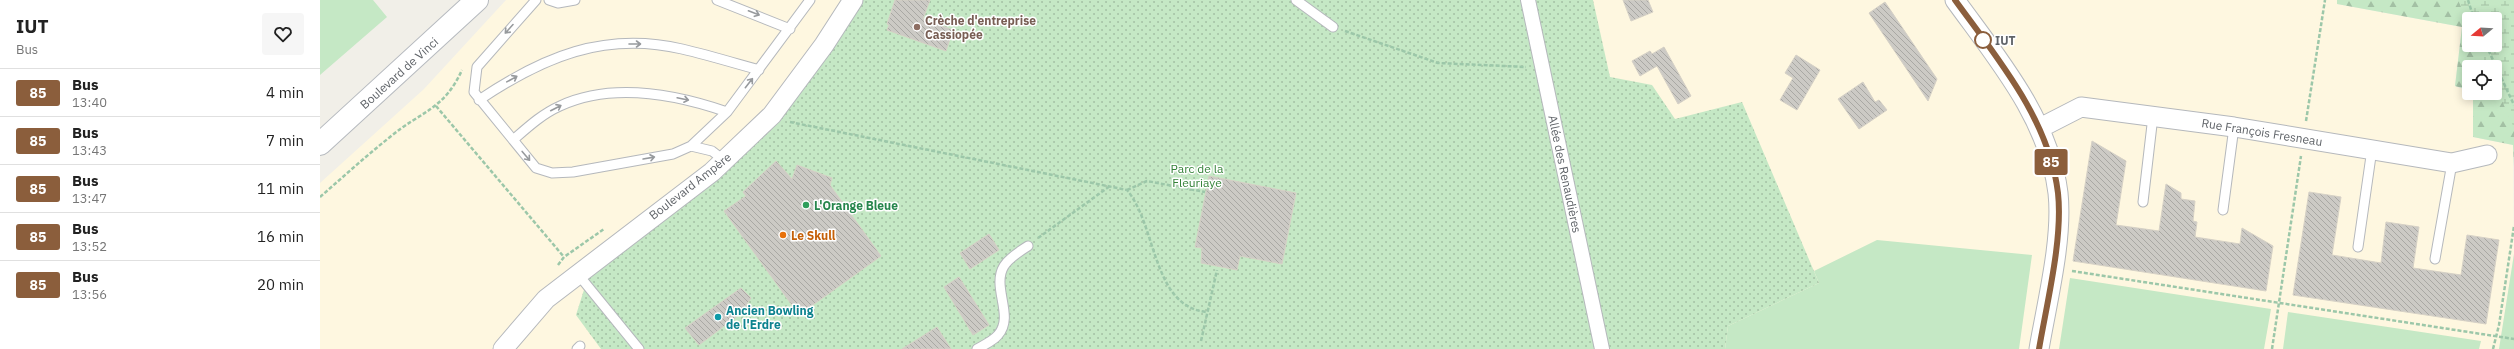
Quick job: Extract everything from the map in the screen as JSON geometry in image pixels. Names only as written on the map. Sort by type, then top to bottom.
[{"type":"main road","name":"Boulevard de Vinci","points":[[320,144],[477,0]]},
{"type":"street","name":"Boulevard Ampère","points":[[503,349],[546,299],[577,273],[725,161],[772,114],[824,45],[853,0]]},
{"type":"street","name":"Allée des Renaudières","points":[[1528,0],[1602,349]]},
{"type":"street","points":[[1955,0],[2017,89],[2040,128],[2058,193],[2058,233],[2039,349]]},
{"type":"street","name":"Rue François Fresneau","points":[[2040,128],[2082,107],[2234,127],[2452,163],[2487,155]]},
{"type":"lane","points":[[536,0],[477,67],[473,84],[474,92],[479,100],[536,168],[552,173],[573,172],[673,154],[692,146],[727,112],[810,0]]},
{"type":"lane","points":[[549,0],[558,3],[575,0]]},
{"type":"lane","points":[[717,0],[790,29]]},
{"type":"lane","points":[[1296,0],[1333,27]]},
{"type":"lane","points":[[479,100],[548,60],[593,47],[618,44],[653,44],[682,49],[759,70]]},
{"type":"lane","points":[[513,140],[551,110],[591,96],[660,94],[686,99],[727,112]]},
{"type":"lane","points":[[2143,202],[2153,116]]},
{"type":"lane","points":[[2223,210],[2234,127]]},
{"type":"lane","points":[[692,146],[712,151],[725,161]]},
{"type":"lane","points":[[2358,247],[2372,149]]},
{"type":"lane","points":[[2435,259],[2452,163]]},
{"type":"lane","points":[[977,349],[998,335],[1002,328],[1004,308],[1000,275],[1004,265],[1028,246]]},
{"type":"lane","points":[[577,273],[639,349]]},
{"type":"path","points":[[2272,349],[2325,0]]},
{"type":"path","points":[[2468,0],[2472,12]]},
{"type":"path","points":[[1333,27],[1438,63],[1542,68]]},
{"type":"path","points":[[2489,52],[2514,104]]},
{"type":"path","points":[[320,197],[390,136],[436,106],[577,273]]},
{"type":"path","points":[[772,114],[782,121],[1127,190],[1137,202],[1144,217],[1157,263],[1176,299],[1187,308],[1206,312]]},
{"type":"path","points":[[1127,190],[1147,181],[1204,192]]},
{"type":"path","points":[[1028,246],[1110,186]]},
{"type":"path","points":[[2493,349],[2495,336],[2499,325],[2514,226]]},
{"type":"path","points":[[2052,268],[2514,339]]},
{"type":"path","points":[[1201,340],[1206,312],[1217,270]]},
{"type":"shaded area","points":[[506,0],[2337,0],[2337,4],[2462,27],[2455,86],[2462,89],[2462,100],[2473,100],[2473,137],[2513,145],[2514,254],[2499,349],[320,349],[320,183],[424,89]]},
{"type":"green space","points":[[320,0],[373,0],[387,17],[320,75]]},
{"type":"green space","name":"Parc de la Fleuriaye","points":[[855,0],[1593,0],[1610,77],[1652,85],[1675,119],[1742,102],[1819,283],[1728,326],[1725,349],[601,349],[576,315],[589,274],[805,85]]},
{"type":"green space","points":[[2337,0],[2506,0],[2514,17],[2514,167],[2513,145],[2473,137],[2473,100],[2502,100],[2502,60],[2462,60],[2462,88],[2455,86],[2462,27],[2337,4]]},
{"type":"green space","points":[[2458,0],[2514,0],[2514,128],[2502,100],[2502,60],[2484,60],[2480,52],[2502,52],[2502,12],[2463,12]]},
{"type":"green space","points":[[1877,240],[2032,255],[2019,349],[1725,349],[1728,326],[1819,283],[1814,271]]},
{"type":"green space","points":[[2514,254],[2514,349],[2499,349]]},
{"type":"green space","points":[[2070,278],[2271,309],[2264,349],[2059,349]]},
{"type":"green space","points":[[2288,312],[2481,341],[2479,349],[2283,349]]},
{"type":"building","name":"Crèche d'entreprise Cassiopée","points":[[895,0],[930,0],[923,19],[953,30],[946,51],[887,30],[889,25],[887,24]]},
{"type":"building","points":[[1623,0],[1648,0],[1653,12],[1631,21]]},
{"type":"building","points":[[1885,2],[1937,79],[1928,101],[1869,13]]},
{"type":"building","points":[[1664,47],[1691,96],[1678,104],[1657,66],[1640,76],[1632,61],[1650,51],[1652,54]]},
{"type":"building","points":[[1796,55],[1820,70],[1797,110],[1780,100],[1793,78],[1785,73]]},
{"type":"building","points":[[1863,82],[1875,102],[1879,100],[1887,110],[1859,129],[1838,99]]},
{"type":"building","points":[[2092,141],[2126,161],[2116,225],[2159,231],[2166,184],[2181,193],[2181,199],[2195,201],[2193,221],[2197,222],[2195,237],[2240,244],[2242,228],[2273,246],[2266,291],[2073,261]]},
{"type":"building","points":[[776,161],[792,179],[797,165],[832,178],[830,185],[881,256],[799,315],[724,211],[746,196],[743,192]]},
{"type":"building","points":[[1209,176],[1296,193],[1282,264],[1240,256],[1237,270],[1201,263],[1202,248],[1195,247]]},
{"type":"building","points":[[2309,192],[2341,197],[2332,255],[2381,263],[2386,222],[2419,227],[2413,268],[2461,275],[2467,235],[2499,240],[2486,324],[2293,295]]},
{"type":"building","points":[[989,234],[999,250],[970,269],[960,253]]},
{"type":"building","points":[[959,277],[989,325],[973,335],[944,287]]},
{"type":"building","name":"Ancien Bowling de l'Erdre","points":[[741,288],[751,298],[740,314],[699,345],[685,328]]},
{"type":"building","points":[[937,327],[951,349],[902,349]]},
{"type":"bus line","name":"85","points":[[1955,0],[2024,99],[2040,128],[2051,161],[2058,193],[2058,233],[2039,349]]},
{"type":"place","name":"Crèche d'entreprise Cassiopée","points":[[917,27]]},
{"type":"place","name":"IUT","points":[[1983,40]]},
{"type":"place","name":"L'Orange Bleue","points":[[806,205]]},
{"type":"place","name":"Le Skull","points":[[783,235]]},
{"type":"place","name":"Ancien Bowling de l'Erdre","points":[[718,317]]}]
